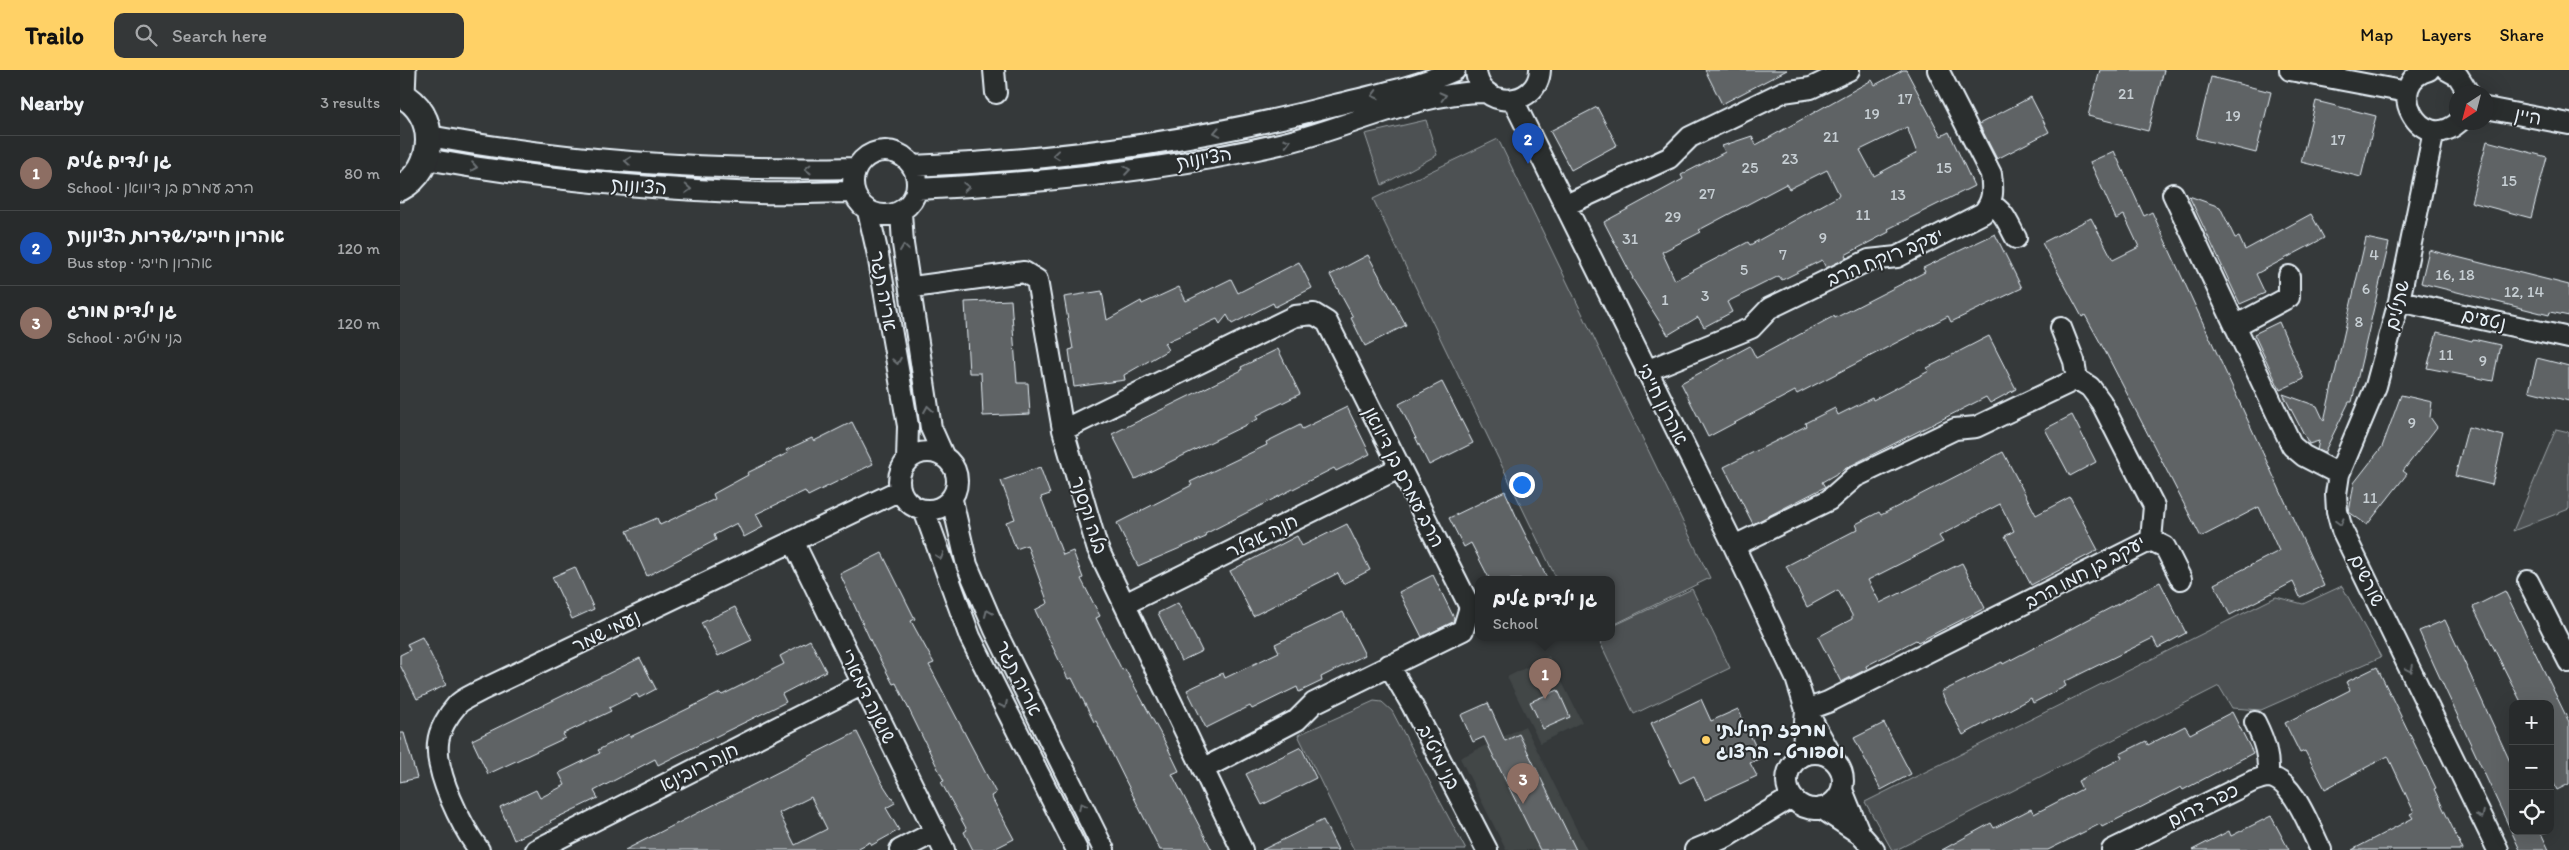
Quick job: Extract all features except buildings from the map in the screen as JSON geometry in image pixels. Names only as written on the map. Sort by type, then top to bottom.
[{"type":"main road","points":[[400,188],[409,184],[421,171],[428,147],[424,117],[413,103],[401,94],[403,70]]},
{"type":"street","points":[[994,70],[996,93]]},
{"type":"street","name":"הציונות","points":[[912,166],[980,163],[1054,156],[1182,139],[1280,120],[1408,87],[1455,70]]},
{"type":"street","points":[[1476,70],[1480,84],[1485,92],[1502,100],[1516,100],[1526,94],[1536,85],[1542,72]]},
{"type":"street","points":[[1566,205],[1669,158],[1690,137],[1783,92],[1811,88],[1849,70]]},
{"type":"street","points":[[1938,70],[1991,174],[1993,189],[1991,205],[1997,208],[2004,217],[2016,238]]},
{"type":"street","points":[[2290,70],[2408,92]]},
{"type":"street","points":[[2429,70],[2417,76],[2408,92],[2408,108],[2416,121],[2434,130],[2449,128]]},
{"type":"street","points":[[2447,70],[2458,76],[2464,85]]},
{"type":"street","name":"הציונות","points":[[917,190],[1076,177],[1186,162],[1285,143],[1451,94],[1485,92]]},
{"type":"street","name":"אהרון חייבי","points":[[1516,100],[1517,108],[1734,546],[1796,678],[1806,710],[1834,760]]},
{"type":"street","name":"היין","points":[[2494,110],[2569,124]]},
{"type":"street","name":"שתילים","points":[[2339,474],[2376,386],[2399,301],[2434,130]]},
{"type":"street","name":"הציונות","points":[[428,147],[760,170],[856,168]]},
{"type":"street","name":"הציונות","points":[[428,147],[561,179],[652,187],[760,193],[854,192]]},
{"type":"street","points":[[895,152],[912,166],[918,181],[917,190],[908,206],[901,212],[884,216],[868,210],[857,199],[853,184],[856,168],[863,159],[873,153],[895,152]]},
{"type":"street","points":[[2174,194],[2292,446],[2304,456],[2339,474]]},
{"type":"street","name":"יעקב רוקח הרב","points":[[1646,371],[1751,328],[1770,308],[1870,260],[1897,257],[1969,221],[1983,213],[1991,205]]},
{"type":"street","name":"אריה תגר","points":[[868,210],[878,255],[908,426],[907,460]]},
{"type":"street","name":"אריה תגר","points":[[901,212],[903,244],[931,428],[943,455]]},
{"type":"street","name":"בלה וקסנר","points":[[913,287],[1024,272],[1037,280],[1063,430],[1097,547],[1242,850]]},
{"type":"street","points":[[2235,326],[2289,297],[2288,276]]},
{"type":"street","name":"נטעים","points":[[2399,301],[2569,338]]},
{"type":"street","name":"הרב עמרם בן דיוואן","points":[[1063,430],[1295,316],[1314,314],[1327,322],[1470,607],[1462,630],[1314,703],[1297,720],[1203,769]]},
{"type":"street","points":[[1734,546],[1829,500],[1855,477],[1955,428],[1976,427],[2077,379],[2074,361],[2062,328]]},
{"type":"street","name":"יעקב בן חמו הרב","points":[[1806,710],[1828,702],[2152,540],[2154,506],[2101,402],[2090,387],[2077,379]]},
{"type":"street","points":[[924,452],[943,455],[950,460],[958,476],[958,484],[952,500],[939,509],[924,510],[909,503],[900,490],[900,474],[907,460],[924,452]]},
{"type":"street","name":"חנה אדלר","points":[[1125,604],[1399,468]]},
{"type":"street","name":"שורשים","points":[[2339,474],[2337,511],[2342,530],[2498,850]]},
{"type":"street","name":"נעמי שמר","points":[[479,850],[464,826],[440,766],[438,742],[444,723],[458,704],[480,691],[900,490]]},
{"type":"street","name":"אריה תגר","points":[[952,500],[968,565],[995,630],[1104,850]]},
{"type":"street","name":"אריה תגר","points":[[924,510],[970,637],[1076,850]]},
{"type":"street","points":[[2152,540],[2165,547],[2181,579]]},
{"type":"street","name":"שושנה דמארי","points":[[793,541],[944,850]]},
{"type":"street","points":[[2528,581],[2569,662]]},
{"type":"street","name":"בני מיטיב","points":[[1389,665],[1412,705],[1487,850]]},
{"type":"street","name":"חנה רובינא","points":[[536,850],[863,684]]},
{"type":"street","name":"אהרון חייבי","points":[[1796,760],[1802,746],[1806,710]]},
{"type":"street","points":[[2256,722],[2266,743],[2269,757],[2268,777],[2278,780],[2289,788],[2321,850]]},
{"type":"street","points":[[1842,790],[1834,802],[1821,808],[1805,807],[1792,797],[1787,782],[1788,774],[1796,760],[1814,753],[1822,753],[1834,760],[1842,774],[1842,790],[1860,834]]},
{"type":"street","name":"כפר דרום","points":[[2112,850],[2253,781],[2268,777]]},
{"type":"street","points":[[1695,850],[1726,837],[1792,797]]},
{"type":"street","points":[[1821,808],[1860,834],[1874,850]]},
{"type":"street","points":[[900,850],[935,832]]},
{"type":"shaded area","points":[[1426,120],[1437,155],[1382,185],[1365,134]]},
{"type":"shaded area","points":[[1498,139],[1710,578],[1615,624],[1615,576],[1555,576],[1373,199]]},
{"type":"shaded area","points":[[2556,429],[2569,432],[2569,509],[2513,531]]},
{"type":"shaded area","points":[[2342,586],[2381,657],[2261,710],[2232,708],[2219,686],[1896,850],[1892,850],[1865,802],[2276,597],[2303,604]]},
{"type":"shaded area","points":[[1692,589],[1730,668],[1634,714],[1599,641],[1615,641],[1615,625]]},
{"type":"shaded area","points":[[1549,656],[1582,722],[1540,743],[1507,677]]},
{"type":"shaded area","points":[[1374,701],[1382,702],[1392,711],[1466,850],[1354,850],[1298,735]]},
{"type":"shaded area","points":[[1525,726],[1587,850],[1506,850],[1460,758]]},
{"type":"place","name":"אהרון חייבי/שדרות הציונות","points":[[1528,164]]},
{"type":"place","name":"גן ילדים גלים","points":[[1545,699]]},
{"type":"place","name":"מרכז קהילתי וספורט - הרצוג","points":[[1706,740]]},
{"type":"place","name":"גן ילדים מורג","points":[[1523,804]]}]
